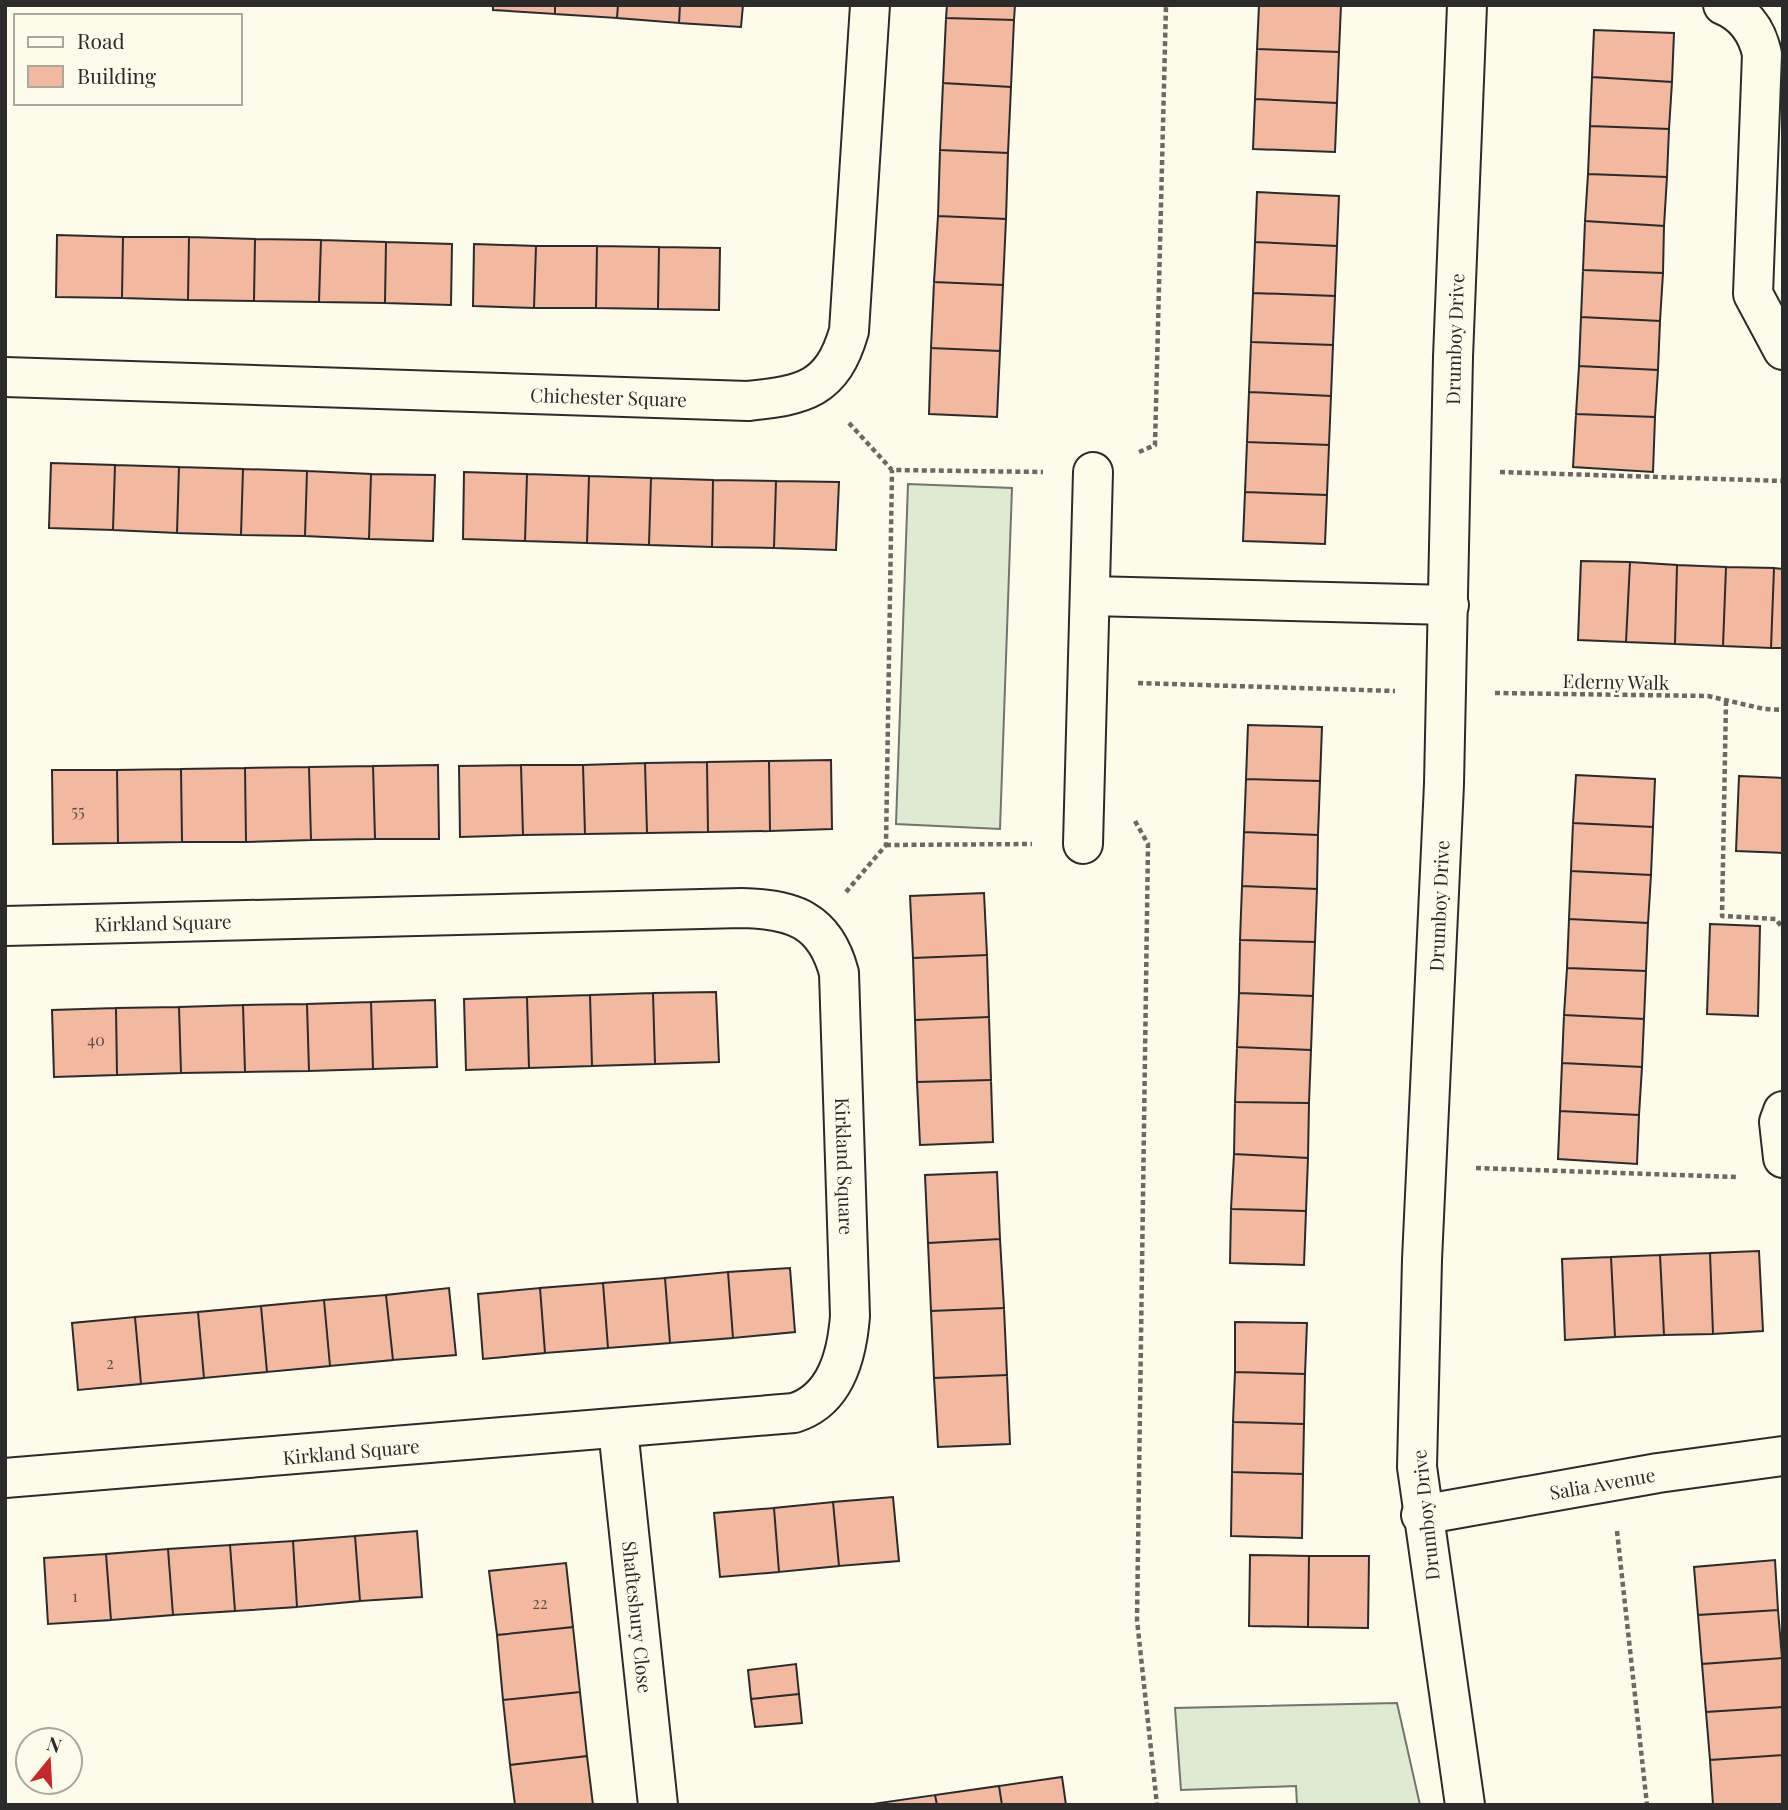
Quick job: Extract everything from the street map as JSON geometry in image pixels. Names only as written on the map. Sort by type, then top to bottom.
[{"type":"street","points":[[815,387],[840,359],[852,308],[870,5]]},
{"type":"street","name":"Drumboy Drive","points":[[1465,1805],[1421,1515],[1417,1467],[1426,1167],[1449,605],[1467,5]]},
{"type":"street","points":[[1723,5],[1747,21],[1756,33],[1762,54],[1753,294],[1783,350]]},
{"type":"street","name":"Chichester Square","points":[[5,377],[748,401],[796,395],[815,387]]},
{"type":"street","points":[[1083,844],[1093,472]]},
{"type":"street","points":[[1090,596],[1449,605]]},
{"type":"street","name":"Kirkland Square","points":[[5,926],[742,908],[787,914],[816,928],[832,950],[840,984],[850,1316],[845,1353],[838,1371],[822,1396],[794,1413],[5,1478]]},
{"type":"street","points":[[1783,1111],[1779,1122],[1783,1158]]},
{"type":"street","name":"Shaftesbury Close","points":[[618,1429],[658,1805]]},
{"type":"street","name":"Salia Avenue","points":[[1421,1515],[1783,1456]]},
{"type":"path","points":[[892,470],[1093,472],[1155,445],[1166,5]]},
{"type":"path","points":[[815,387],[892,470],[886,845],[816,928]]},
{"type":"path","points":[[1451,471],[1783,481]]},
{"type":"path","name":"Ederny Walk","points":[[1087,681],[1446,692],[1708,696],[1783,710]]},
{"type":"path","points":[[1726,701],[1722,916],[1776,919],[1783,929]]},
{"type":"path","points":[[1129,810],[1148,844],[1137,1620],[1157,1805]]},
{"type":"path","points":[[886,845],[1083,844]]},
{"type":"path","points":[[1426,1167],[1742,1177]]},
{"type":"path","points":[[1612,1482],[1647,1805]]},
{"type":"green space","points":[[908,484],[1012,488],[1000,829],[896,824]]},
{"type":"green space","points":[[1397,1703],[1420,1805],[1297,1805],[1296,1786],[1181,1790],[1175,1708]]},
{"type":"building","points":[[493,5],[555,5],[555,14],[493,10]]},
{"type":"building","points":[[555,5],[618,5],[617,18],[555,14]]},
{"type":"building","points":[[618,5],[680,5],[679,23],[617,18]]},
{"type":"building","points":[[680,5],[743,5],[741,27],[679,23]]},
{"type":"building","points":[[947,5],[1015,5],[1014,20],[946,18]]},
{"type":"building","points":[[1259,5],[1341,5],[1339,52],[1257,49]]},
{"type":"building","points":[[946,18],[1014,20],[1011,87],[943,83]]},
{"type":"building","points":[[1594,30],[1674,33],[1672,82],[1592,77]]},
{"type":"building","points":[[1257,49],[1339,52],[1337,103],[1255,99]]},
{"type":"building","points":[[1592,77],[1672,82],[1669,129],[1590,126]]},
{"type":"building","points":[[943,83],[1011,87],[1008,153],[940,150]]},
{"type":"building","points":[[1255,99],[1337,103],[1335,152],[1253,149]]},
{"type":"building","points":[[1590,126],[1669,129],[1667,177],[1588,174]]},
{"type":"building","points":[[940,150],[1008,153],[1006,219],[938,216]]},
{"type":"building","points":[[1588,174],[1667,177],[1664,226],[1585,221]]},
{"type":"building","points":[[1257,192],[1339,196],[1337,246],[1255,242]]},
{"type":"building","points":[[938,216],[1006,219],[1003,285],[934,282]]},
{"type":"building","points":[[1585,221],[1664,226],[1663,273],[1583,270]]},
{"type":"building","points":[[57,235],[123,237],[122,298],[56,297]]},
{"type":"building","points":[[123,237],[189,237],[188,300],[122,298]]},
{"type":"building","points":[[189,237],[255,239],[254,301],[188,300]]},
{"type":"building","points":[[255,239],[321,240],[319,302],[254,301]]},
{"type":"building","points":[[321,240],[386,242],[385,303],[319,302]]},
{"type":"building","points":[[386,242],[452,244],[451,305],[385,303]]},
{"type":"building","points":[[1255,242],[1337,246],[1335,296],[1253,293]]},
{"type":"building","points":[[474,244],[536,246],[534,308],[473,306]]},
{"type":"building","points":[[536,246],[597,246],[596,308],[534,308]]},
{"type":"building","points":[[597,246],[659,247],[658,309],[596,308]]},
{"type":"building","points":[[659,247],[720,248],[719,310],[658,309]]},
{"type":"building","points":[[1583,270],[1663,273],[1660,321],[1581,317]]},
{"type":"building","points":[[934,282],[1003,285],[1000,351],[931,348]]},
{"type":"building","points":[[1253,293],[1335,296],[1333,345],[1251,342]]},
{"type":"building","points":[[1581,317],[1660,321],[1658,370],[1579,366]]},
{"type":"building","points":[[1251,342],[1333,345],[1331,396],[1249,392]]},
{"type":"building","points":[[931,348],[1000,351],[997,417],[929,414]]},
{"type":"building","points":[[1579,366],[1658,370],[1655,417],[1576,414]]},
{"type":"building","points":[[1249,392],[1331,396],[1329,445],[1247,442]]},
{"type":"building","points":[[1576,414],[1655,417],[1653,472],[1573,467]]},
{"type":"building","points":[[1247,442],[1329,445],[1327,495],[1245,492]]},
{"type":"building","points":[[51,463],[115,465],[113,530],[49,528]]},
{"type":"building","points":[[115,465],[179,467],[177,533],[113,530]]},
{"type":"building","points":[[179,467],[243,469],[241,535],[177,533]]},
{"type":"building","points":[[243,469],[307,471],[305,536],[241,535]]},
{"type":"building","points":[[307,471],[371,474],[369,539],[305,536]]},
{"type":"building","points":[[464,472],[527,474],[525,541],[463,539]]},
{"type":"building","points":[[371,474],[435,475],[433,541],[369,539]]},
{"type":"building","points":[[527,474],[589,476],[587,543],[525,541]]},
{"type":"building","points":[[589,476],[651,478],[649,545],[587,543]]},
{"type":"building","points":[[651,478],[713,480],[712,547],[649,545]]},
{"type":"building","points":[[713,480],[776,481],[774,548],[712,547]]},
{"type":"building","points":[[776,481],[839,482],[836,550],[774,548]]},
{"type":"building","points":[[1245,492],[1327,495],[1325,544],[1243,541]]},
{"type":"building","points":[[1581,561],[1630,562],[1626,642],[1578,640]]},
{"type":"building","points":[[1630,562],[1677,565],[1675,644],[1626,642]]},
{"type":"building","points":[[1677,565],[1726,567],[1723,646],[1675,644]]},
{"type":"building","points":[[1726,567],[1774,568],[1771,648],[1723,646]]},
{"type":"building","points":[[1774,568],[1783,569],[1783,648],[1771,648]]},
{"type":"building","points":[[1248,725],[1322,727],[1320,781],[1246,779]]},
{"type":"building","points":[[831,760],[832,829],[770,831],[769,761]]},
{"type":"building","points":[[769,761],[770,831],[708,832],[707,762]]},
{"type":"building","points":[[707,762],[708,832],[647,833],[645,763]]},
{"type":"building","points":[[645,763],[647,833],[585,834],[583,765]]},
{"type":"building","points":[[438,765],[439,839],[375,839],[373,766]]},
{"type":"building","points":[[521,765],[523,835],[460,837],[459,766]]},
{"type":"building","points":[[521,765],[583,765],[585,834],[523,835]]},
{"type":"building","points":[[373,766],[375,839],[311,840],[309,767]]},
{"type":"building","points":[[309,767],[311,840],[246,842],[245,768]]},
{"type":"building","points":[[245,768],[246,842],[182,842],[181,769]]},
{"type":"building","points":[[181,769],[182,842],[118,843],[117,770]]},
{"type":"building","points":[[52,770],[117,770],[118,843],[53,844]]},
{"type":"building","points":[[1576,775],[1655,779],[1653,827],[1573,823]]},
{"type":"building","points":[[1739,776],[1783,778],[1783,853],[1736,851]]},
{"type":"building","points":[[1246,779],[1320,781],[1318,835],[1244,832]]},
{"type":"building","points":[[1573,823],[1653,827],[1651,875],[1571,871]]},
{"type":"building","points":[[1244,832],[1318,835],[1317,889],[1242,886]]},
{"type":"building","points":[[1571,871],[1651,875],[1648,923],[1569,919]]},
{"type":"building","points":[[1242,886],[1317,889],[1315,942],[1240,940]]},
{"type":"building","points":[[984,893],[987,955],[913,958],[910,896]]},
{"type":"building","points":[[1569,919],[1648,923],[1646,971],[1567,968]]},
{"type":"building","points":[[1710,924],[1760,926],[1758,1016],[1707,1014]]},
{"type":"building","points":[[1240,940],[1315,942],[1313,996],[1239,993]]},
{"type":"building","points":[[987,955],[989,1017],[915,1020],[913,958]]},
{"type":"building","points":[[1567,968],[1646,971],[1644,1019],[1564,1015]]},
{"type":"building","points":[[716,992],[719,1062],[655,1064],[653,993]]},
{"type":"building","points":[[653,993],[655,1064],[592,1066],[590,995]]},
{"type":"building","points":[[1239,993],[1313,996],[1311,1050],[1237,1047]]},
{"type":"building","points":[[590,995],[592,1066],[529,1068],[527,997]]},
{"type":"building","points":[[527,997],[529,1068],[466,1070],[464,999]]},
{"type":"building","points":[[435,1000],[437,1067],[373,1069],[371,1002]]},
{"type":"building","points":[[371,1002],[373,1069],[309,1071],[307,1004]]},
{"type":"building","points":[[307,1004],[309,1071],[245,1072],[243,1005]]},
{"type":"building","points":[[243,1005],[245,1072],[181,1073],[179,1007]]},
{"type":"building","points":[[179,1007],[181,1073],[117,1075],[116,1008]]},
{"type":"building","points":[[116,1008],[117,1075],[54,1077],[52,1010]]},
{"type":"building","points":[[1564,1015],[1644,1019],[1642,1067],[1562,1063]]},
{"type":"building","points":[[989,1017],[991,1080],[917,1082],[915,1020]]},
{"type":"building","points":[[1237,1047],[1311,1050],[1309,1103],[1235,1102]]},
{"type":"building","points":[[1562,1063],[1642,1067],[1639,1115],[1560,1111]]},
{"type":"building","points":[[991,1080],[993,1142],[920,1145],[917,1082]]},
{"type":"building","points":[[1235,1102],[1309,1103],[1308,1158],[1234,1154]]},
{"type":"building","points":[[1560,1111],[1639,1115],[1637,1164],[1558,1159]]},
{"type":"building","points":[[1234,1154],[1308,1158],[1306,1211],[1231,1209]]},
{"type":"building","points":[[997,1172],[1000,1239],[928,1243],[925,1175]]},
{"type":"building","points":[[1231,1209],[1306,1211],[1304,1265],[1230,1263]]},
{"type":"building","points":[[1000,1239],[1004,1308],[931,1311],[928,1243]]},
{"type":"building","points":[[1759,1251],[1763,1331],[1713,1334],[1710,1253]]},
{"type":"building","points":[[1710,1253],[1713,1334],[1664,1335],[1660,1255]]},
{"type":"building","points":[[1660,1255],[1664,1335],[1615,1337],[1611,1257]]},
{"type":"building","points":[[1611,1257],[1615,1337],[1565,1340],[1562,1259]]},
{"type":"building","points":[[790,1268],[795,1332],[733,1338],[728,1272]]},
{"type":"building","points":[[728,1272],[733,1338],[670,1343],[665,1278]]},
{"type":"building","points":[[665,1278],[670,1343],[608,1348],[603,1283]]},
{"type":"building","points":[[603,1283],[608,1348],[545,1353],[540,1288]]},
{"type":"building","points":[[449,1288],[456,1355],[393,1360],[386,1295]]},
{"type":"building","points":[[540,1288],[545,1353],[483,1359],[478,1294]]},
{"type":"building","points":[[386,1295],[393,1360],[330,1366],[324,1300]]},
{"type":"building","points":[[324,1300],[330,1366],[267,1372],[261,1306]]},
{"type":"building","points":[[261,1306],[267,1372],[204,1378],[198,1312]]},
{"type":"building","points":[[1004,1308],[1007,1375],[934,1378],[931,1311]]},
{"type":"building","points":[[198,1312],[204,1378],[141,1384],[135,1317]]},
{"type":"building","points":[[135,1317],[141,1384],[78,1390],[72,1323]]},
{"type":"building","points":[[1235,1322],[1307,1323],[1305,1374],[1235,1372]]},
{"type":"building","points":[[1235,1372],[1305,1374],[1304,1424],[1233,1422]]},
{"type":"building","points":[[1007,1375],[1010,1444],[938,1447],[934,1378]]},
{"type":"building","points":[[1233,1422],[1304,1424],[1303,1474],[1232,1472]]},
{"type":"building","points":[[1232,1472],[1303,1474],[1302,1538],[1231,1536]]},
{"type":"building","points":[[893,1497],[899,1561],[839,1566],[833,1502]]},
{"type":"building","points":[[833,1502],[839,1566],[779,1572],[774,1508]]},
{"type":"building","points":[[774,1508],[779,1572],[720,1577],[714,1513]]},
{"type":"building","points":[[417,1531],[422,1597],[360,1601],[355,1536]]},
{"type":"building","points":[[355,1536],[360,1601],[297,1607],[293,1541]]},
{"type":"building","points":[[293,1541],[297,1607],[235,1611],[230,1545]]},
{"type":"building","points":[[230,1545],[235,1611],[173,1615],[168,1549]]},
{"type":"building","points":[[168,1549],[173,1615],[111,1620],[106,1554]]},
{"type":"building","points":[[106,1554],[111,1620],[48,1624],[44,1558]]},
{"type":"building","points":[[1250,1555],[1309,1556],[1308,1627],[1249,1626]]},
{"type":"building","points":[[1309,1556],[1369,1556],[1368,1628],[1308,1627]]},
{"type":"building","points":[[1775,1560],[1778,1610],[1698,1615],[1694,1567]]},
{"type":"building","points":[[566,1563],[573,1627],[497,1635],[489,1571]]},
{"type":"building","points":[[1778,1610],[1782,1658],[1702,1664],[1698,1615]]},
{"type":"building","points":[[573,1627],[580,1692],[503,1700],[497,1635]]},
{"type":"building","points":[[1782,1658],[1783,1707],[1706,1712],[1702,1664]]},
{"type":"building","points":[[796,1664],[799,1694],[751,1699],[748,1670]]},
{"type":"building","points":[[580,1692],[587,1756],[510,1765],[503,1700]]},
{"type":"building","points":[[799,1694],[802,1723],[755,1727],[751,1699]]},
{"type":"building","points":[[1783,1707],[1783,1755],[1710,1760],[1706,1712]]},
{"type":"building","points":[[1783,1755],[1783,1804],[1713,1805],[1710,1760]]},
{"type":"building","points":[[587,1756],[593,1805],[515,1805],[510,1765]]},
{"type":"building","points":[[1062,1777],[1066,1805],[1002,1805],[999,1786]]},
{"type":"building","points":[[999,1786],[1002,1805],[937,1805],[935,1795]]},
{"type":"building","points":[[935,1795],[937,1805],[872,1805],[872,1804]]}]
